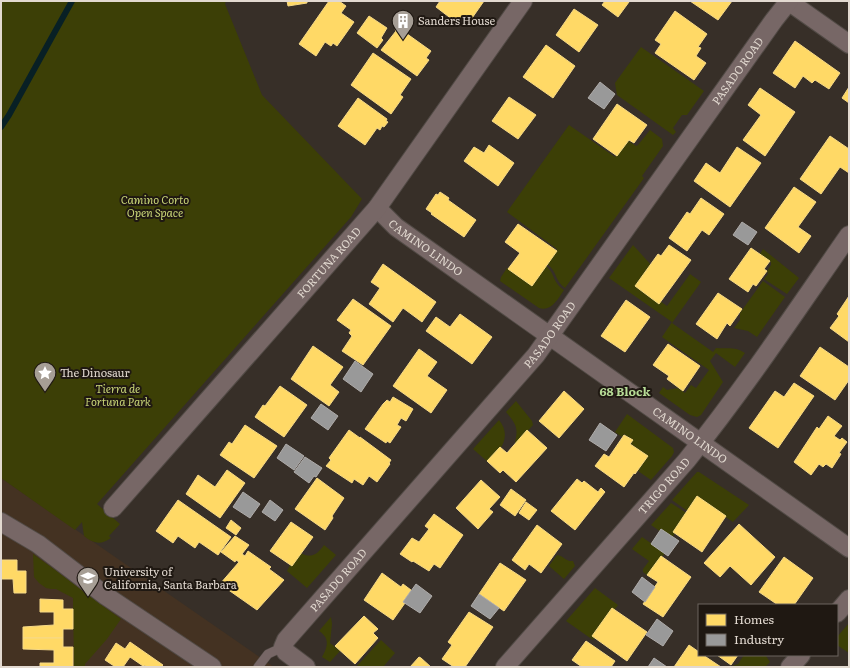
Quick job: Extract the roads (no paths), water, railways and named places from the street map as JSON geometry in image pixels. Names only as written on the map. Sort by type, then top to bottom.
[{"type":"street","name":"FORTUNA ROAD","points":[[113,508],[377,208],[523,1]]},
{"type":"street","points":[[788,1],[849,44]]},
{"type":"street","name":"PASADO ROAD","points":[[283,647],[286,640],[536,355],[788,1]]},
{"type":"street","name":"CAMINO LINDO","points":[[377,208],[396,227],[849,548]]},
{"type":"street","name":"TRIGO ROAD","points":[[505,667],[701,443],[849,235]]},
{"type":"street","points":[[1,522],[38,544],[106,596],[212,667]]},
{"type":"street","points":[[838,612],[849,599]]},
{"type":"street","points":[[283,647],[286,652],[306,667]]},
{"type":"street","points":[[790,667],[799,656]]},
{"type":"lane","points":[[258,667],[268,654],[283,647]]},
{"type":"waterway","points":[[1,127],[72,1]]},
{"type":"place","name":"Sanders House","points":[[403,40]]},
{"type":"place","name":"The Dinosaur","points":[[45,392]]},
{"type":"place","name":"University of California, Santa Barbara","points":[[88,598]]},
{"type":"district","name":"68 Block","points":[[625,392]]},
{"type":"park label","name":"Camino Corto Open Space","points":[[155,206]]},
{"type":"park label","name":"Tierra de Fortuna Park","points":[[118,395]]}]
